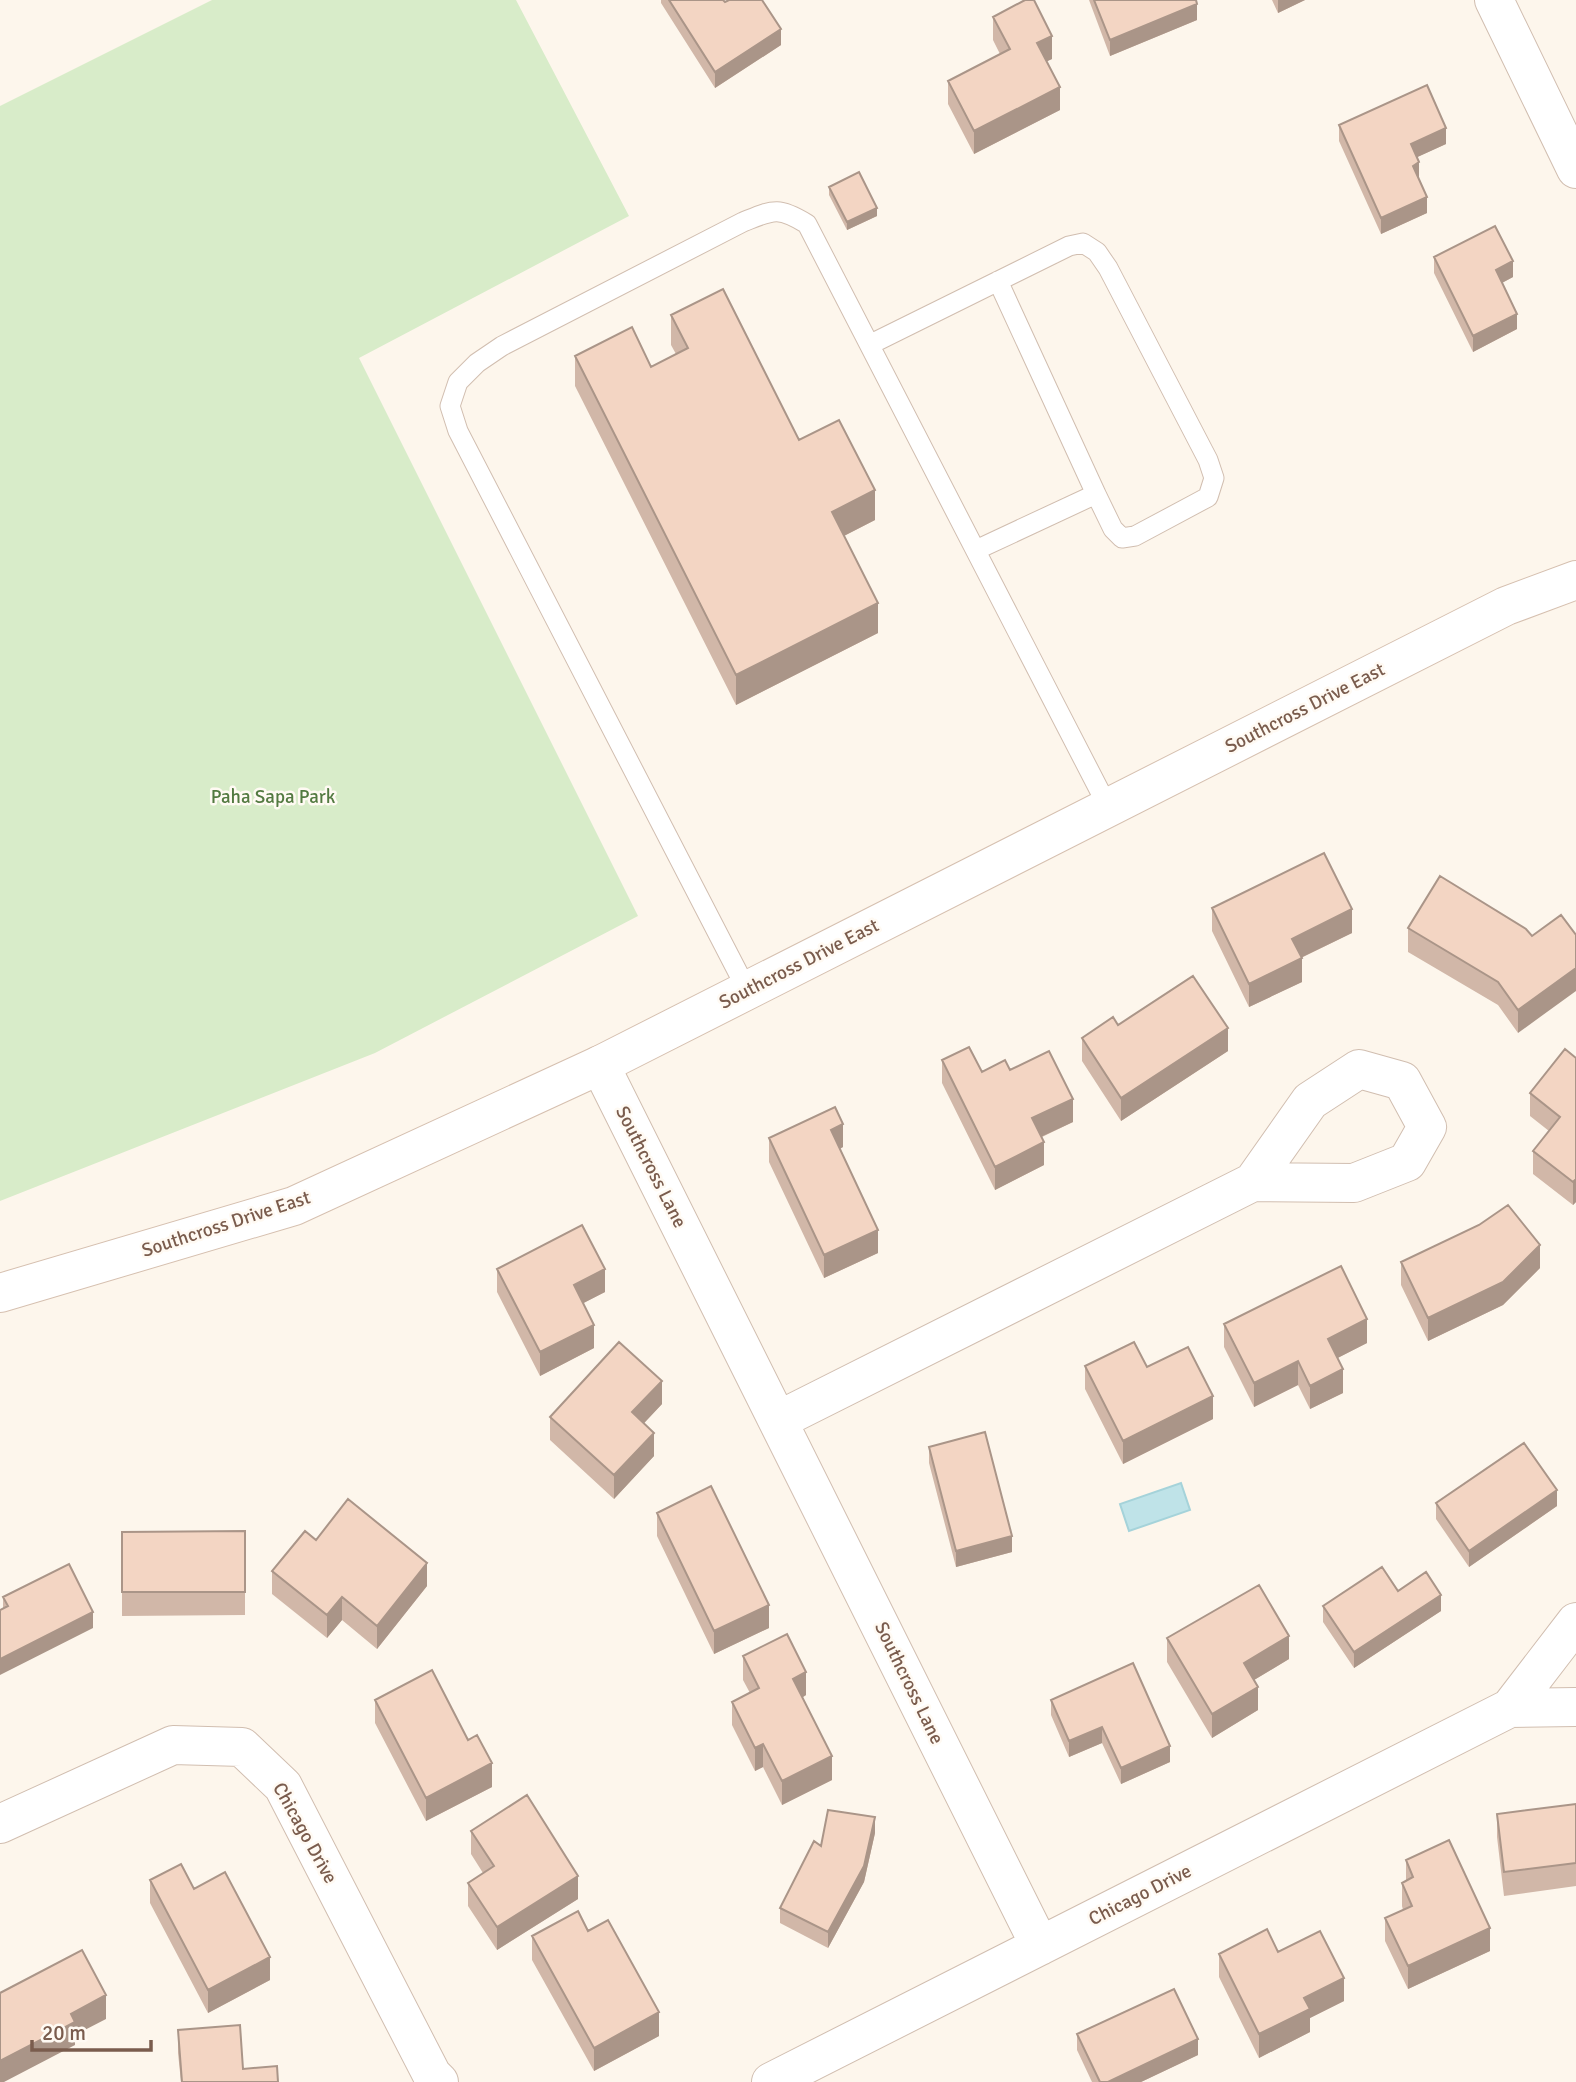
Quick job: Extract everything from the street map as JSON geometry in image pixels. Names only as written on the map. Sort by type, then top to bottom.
[{"type":"street","points":[[1494,0],[1576,169]]},
{"type":"street","name":"Southcross Drive East","points":[[0,1293],[294,1206],[600,1065],[1506,606],[1576,580]]},
{"type":"street","name":"Southcross Lane","points":[[600,1065],[1040,1946]]},
{"type":"street","points":[[779,1420],[1253,1182]]},
{"type":"street","name":"Chicago Drive","points":[[791,2077],[1040,1946],[1510,1708],[1576,1622]]},
{"type":"street","name":"Chicago Drive","points":[[1510,1708],[1576,1707]]},
{"type":"street","name":"Chicago Drive","points":[[0,1824],[173,1745],[242,1747],[283,1786],[432,2080]]},
{"type":"lane","points":[[747,990],[458,431],[450,406],[457,382],[502,346],[773,209],[788,212],[807,224],[872,344],[1108,807]]},
{"type":"lane","points":[[872,344],[998,281],[1069,246],[1083,243],[1097,252],[1108,268],[1208,460],[1214,478],[1208,497],[1196,506],[1135,536],[1122,538],[1113,529],[998,281]]},
{"type":"lane","points":[[976,550],[1096,495]]},
{"type":"green space","name":"Paha Sapa Park","points":[[212,0],[516,0],[629,216],[359,358],[638,916],[375,1053],[0,1201],[0,106]]},
{"type":"water","points":[[1181,1483],[1190,1510],[1129,1531],[1120,1504]]},
{"type":"building","points":[[669,0],[762,0],[781,29],[715,72]]},
{"type":"building","points":[[1025,0],[1034,0],[1052,36],[1037,43],[1060,87],[974,131],[948,81],[1010,49],[993,17]]},
{"type":"building","points":[[1094,0],[1196,0],[1197,4],[1110,40]]},
{"type":"building","points":[[1427,85],[1446,128],[1411,144],[1419,162],[1413,166],[1427,197],[1381,218],[1339,125]]},
{"type":"building","points":[[859,172],[877,208],[847,222],[829,187]]},
{"type":"building","points":[[1495,226],[1513,261],[1496,270],[1517,314],[1473,336],[1434,257]]},
{"type":"building","points":[[723,289],[799,440],[839,420],[875,490],[832,512],[878,603],[736,675],[575,356],[632,327],[651,367],[688,348],[671,315]]},
{"type":"building","points":[[1324,853],[1352,909],[1292,939],[1302,958],[1249,984],[1212,908]]},
{"type":"building","points":[[1440,876],[1526,929],[1532,936],[1561,915],[1576,935],[1576,968],[1518,1010],[1498,982],[1408,928]]},
{"type":"building","points":[[1193,976],[1228,1028],[1121,1098],[1082,1038],[1113,1017],[1118,1025]]},
{"type":"building","points":[[969,1047],[982,1072],[1005,1060],[1010,1070],[1049,1051],[1073,1099],[1032,1118],[1044,1142],[995,1167],[942,1060]]},
{"type":"building","points":[[1565,1049],[1576,1058],[1576,1179],[1573,1182],[1533,1151],[1560,1117],[1530,1093]]},
{"type":"building","points":[[835,1107],[843,1124],[831,1130],[878,1230],[824,1255],[769,1138]]},
{"type":"building","points":[[1508,1205],[1540,1245],[1503,1282],[1428,1318],[1401,1262],[1479,1225]]},
{"type":"building","points":[[582,1225],[605,1269],[574,1285],[594,1325],[540,1352],[497,1269]]},
{"type":"building","points":[[1341,1266],[1367,1319],[1328,1339],[1343,1369],[1310,1386],[1298,1361],[1254,1383],[1224,1324]]},
{"type":"building","points":[[619,1342],[662,1381],[632,1412],[654,1433],[614,1475],[550,1417]]},
{"type":"building","points":[[1134,1342],[1147,1367],[1188,1347],[1213,1396],[1123,1441],[1085,1366]]},
{"type":"building","points":[[985,1432],[1012,1536],[956,1551],[929,1447]]},
{"type":"building","points":[[1524,1443],[1557,1490],[1469,1551],[1436,1503]]},
{"type":"building","points":[[711,1486],[769,1605],[714,1631],[657,1513]]},
{"type":"building","points":[[348,1499],[427,1563],[377,1626],[342,1597],[327,1615],[272,1571],[305,1531],[316,1540]]},
{"type":"building","points":[[245,1531],[245,1592],[122,1592],[122,1532]]},
{"type":"building","points":[[69,1564],[93,1612],[0,1659],[0,1610],[8,1606],[3,1597]]},
{"type":"building","points":[[1382,1567],[1398,1591],[1426,1572],[1441,1595],[1354,1652],[1323,1606]]},
{"type":"building","points":[[1259,1585],[1289,1636],[1244,1663],[1258,1687],[1212,1714],[1167,1638]]},
{"type":"building","points":[[787,1634],[806,1672],[793,1679],[832,1756],[782,1781],[763,1744],[755,1748],[732,1702],[759,1688],[743,1656]]},
{"type":"building","points":[[1133,1663],[1170,1746],[1121,1768],[1102,1727],[1069,1741],[1051,1700]]},
{"type":"building","points":[[432,1670],[468,1740],[477,1735],[492,1763],[426,1798],[375,1700]]},
{"type":"building","points":[[527,1795],[578,1876],[497,1927],[468,1883],[494,1866],[471,1831]]},
{"type":"building","points":[[1576,1804],[1576,1863],[1504,1872],[1497,1814]]},
{"type":"building","points":[[828,1810],[875,1817],[864,1866],[828,1932],[780,1908],[814,1841],[821,1846]]},
{"type":"building","points":[[1449,1840],[1490,1928],[1408,1966],[1385,1918],[1412,1906],[1402,1883],[1413,1877],[1406,1860]]},
{"type":"building","points":[[181,1864],[194,1889],[225,1872],[270,1957],[208,1990],[150,1880]]},
{"type":"building","points":[[578,1911],[588,1931],[608,1920],[659,2012],[594,2048],[532,1936]]},
{"type":"building","points":[[1267,1929],[1278,1952],[1320,1931],[1344,1978],[1304,1998],[1310,2009],[1259,2034],[1219,1954]]},
{"type":"building","points":[[82,1950],[106,1995],[71,2014],[75,2022],[0,2061],[0,1993]]},
{"type":"building","points":[[1174,1989],[1198,2039],[1108,2082],[1100,2082],[1077,2034]]},
{"type":"building","points":[[240,2025],[243,2069],[277,2066],[278,2082],[182,2082],[178,2030]]}]
